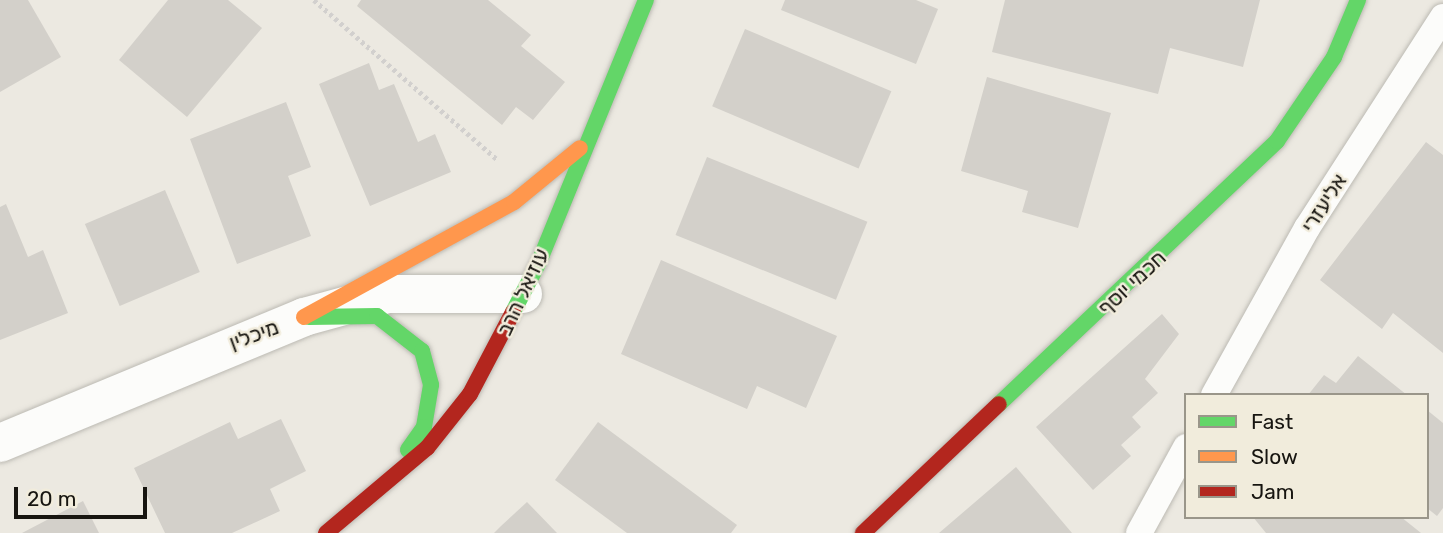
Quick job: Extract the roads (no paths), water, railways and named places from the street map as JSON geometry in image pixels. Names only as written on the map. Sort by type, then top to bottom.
[{"type":"street","name":"עוזיאל הרב","points":[[326,533],[376,494],[427,448],[470,394],[523,294],[646,0]]},
{"type":"street","name":"חכמי יוסף","points":[[863,533],[1277,141],[1334,57],[1358,0]]},
{"type":"street","points":[[304,317],[532,190],[589,139]]},
{"type":"street","name":"מיכלין","points":[[0,443],[304,317],[388,294],[523,294]]},
{"type":"street","points":[[304,317],[377,316],[422,351],[431,386],[424,427],[376,494]]},
{"type":"lane","name":"אליעזרי","points":[[1215,393],[1307,228],[1443,17]]},
{"type":"lane","points":[[1139,533],[1184,451]]}]
